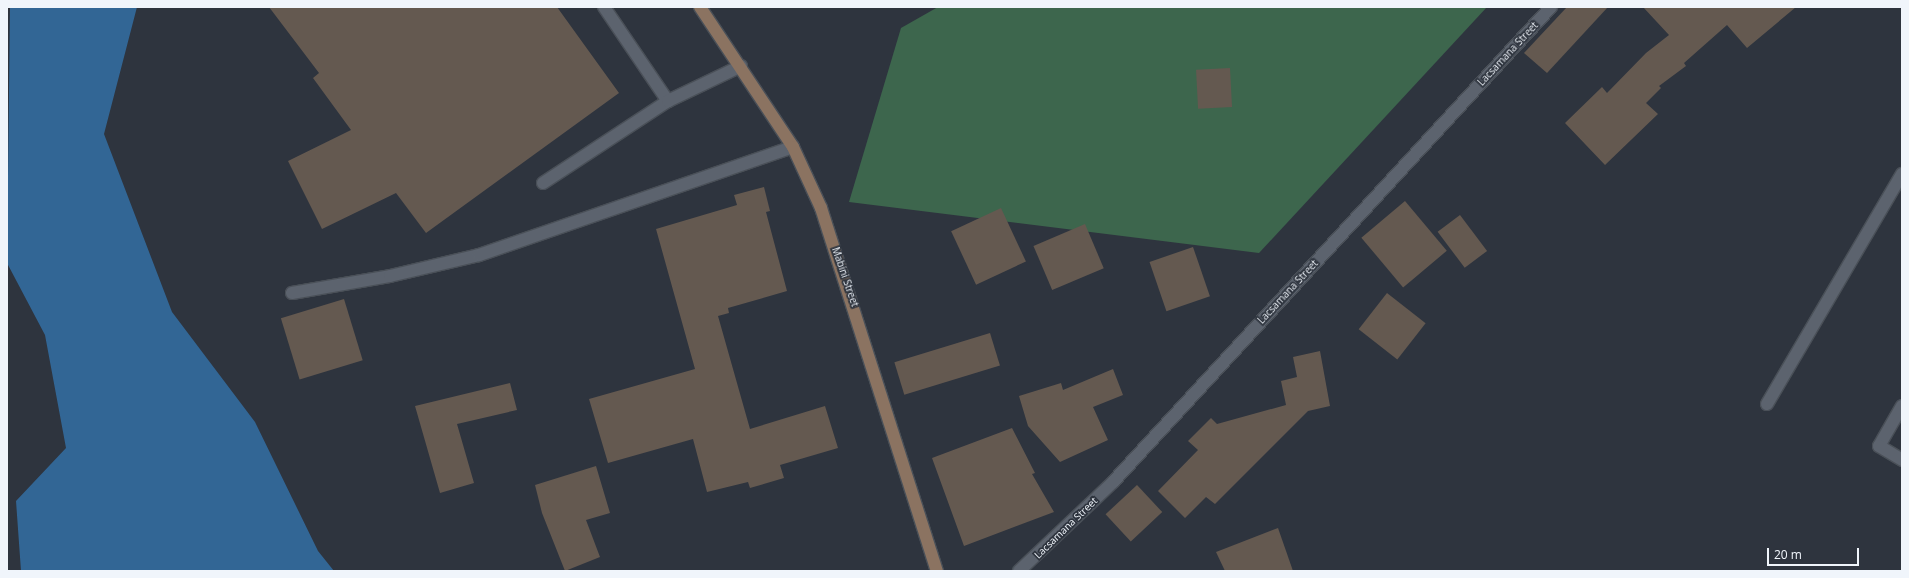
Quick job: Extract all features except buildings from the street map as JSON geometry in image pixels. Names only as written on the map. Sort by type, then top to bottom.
[{"type":"main road","name":"Mabini Street","points":[[700,7],[793,147],[848,283],[937,571]]},
{"type":"street","points":[[604,7],[668,101]]},
{"type":"street","name":"Lacsamana Street","points":[[1019,571],[1113,482],[1551,7]]},
{"type":"street","points":[[544,183],[668,101],[740,66]]},
{"type":"street","points":[[292,293],[390,276],[479,255],[793,147]]},
{"type":"street","points":[[1767,404],[1902,174]]},
{"type":"street","points":[[1902,406],[1879,446],[1902,460]]},
{"type":"green space","points":[[938,7],[1487,7],[1259,253],[849,202],[901,28]]},
{"type":"water","points":[[10,7],[137,7],[104,134],[172,312],[255,422],[318,551],[334,571],[21,571],[16,501],[66,448],[45,335],[7,263]]}]
